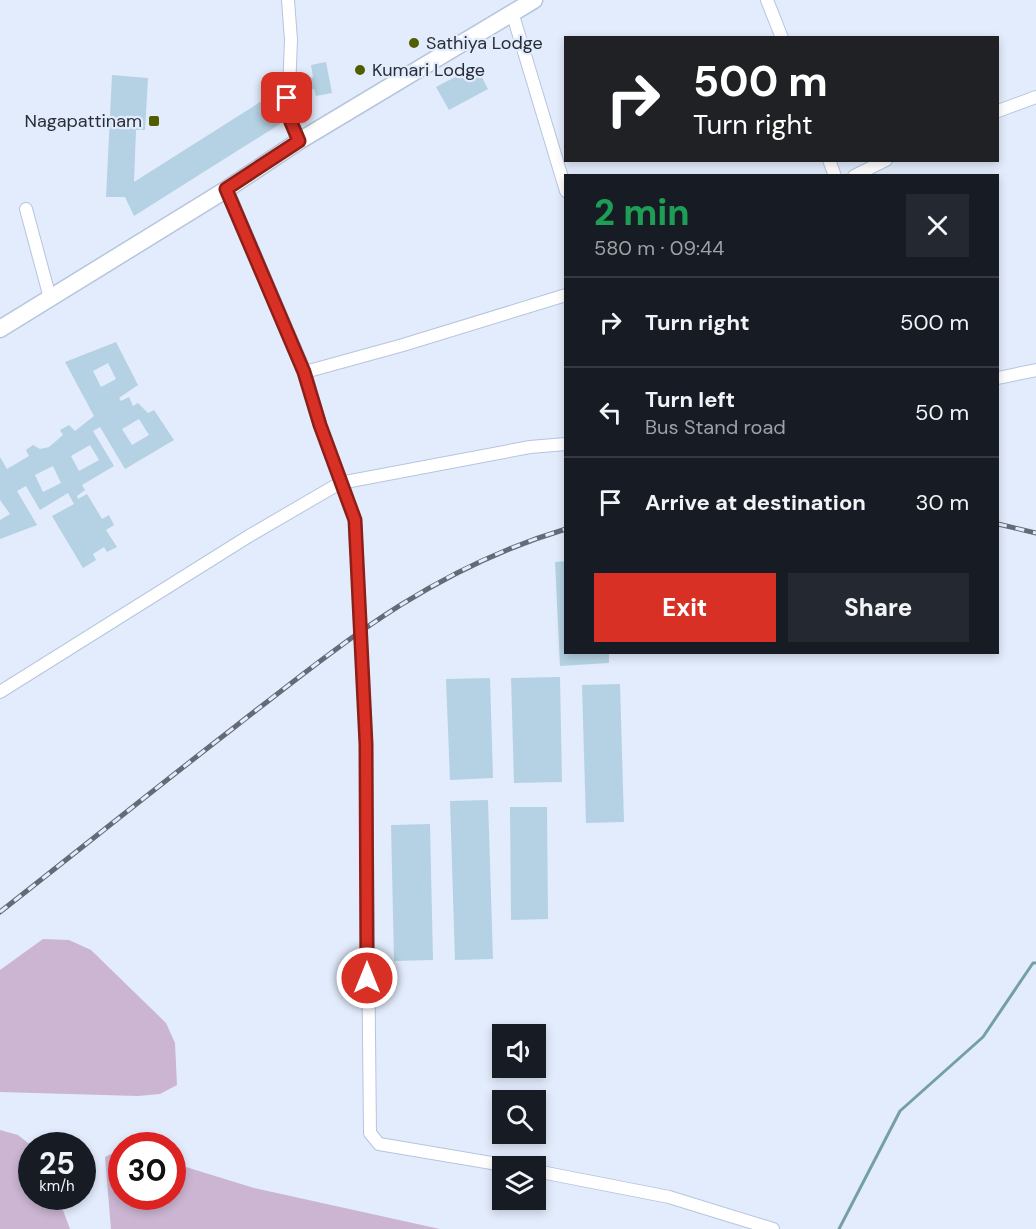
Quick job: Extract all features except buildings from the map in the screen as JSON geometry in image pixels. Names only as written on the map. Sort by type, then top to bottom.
[{"type":"main road","points":[[0,329],[299,141],[525,4]]},
{"type":"street","points":[[288,0],[291,40],[288,115],[299,141]]},
{"type":"street","points":[[767,0],[781,36]]},
{"type":"street","points":[[525,4],[564,182]]},
{"type":"street","points":[[999,111],[1036,97]]},
{"type":"street","points":[[858,174],[882,162]]},
{"type":"street","points":[[226,189],[304,372],[340,483],[355,520],[363,660],[370,1133],[379,1144],[492,1163]]},
{"type":"street","points":[[26,209],[50,298]]},
{"type":"street","points":[[304,372],[414,342],[564,297]]},
{"type":"street","points":[[999,378],[1036,370]]},
{"type":"street","points":[[0,692],[249,536],[340,483],[530,447],[564,444]]},
{"type":"street","points":[[546,1173],[669,1197],[773,1229]]},
{"type":"shaded area","points":[[43,939],[69,940],[91,950],[166,1023],[175,1043],[177,1085],[160,1094],[138,1096],[0,1092],[0,970]]},
{"type":"shaded area","points":[[0,1130],[18,1135],[18,1210],[63,1210],[70,1229],[0,1229]]},
{"type":"shaded area","points":[[108,1156],[108,1193],[105,1157]]},
{"type":"shaded area","points":[[186,1167],[254,1188],[440,1229],[111,1229],[109,1210],[186,1210]]},
{"type":"waterway","points":[[839,1229],[900,1111],[983,1037],[1033,963],[1036,963]]},
{"type":"railway","points":[[999,524],[1036,533]]},
{"type":"railway","points":[[0,912],[314,665],[391,611],[473,565],[564,530]]},
{"type":"place","name":"Sathiya Lodge","points":[[414,43]]},
{"type":"place","name":"Kumari Lodge","points":[[360,70]]},
{"type":"place","name":"Nagapattinam","points":[[154,121]]},
{"type":"route","points":[[287,98],[288,115],[299,141],[226,189],[304,372],[320,425],[355,520],[366,744],[367,978]]}]
